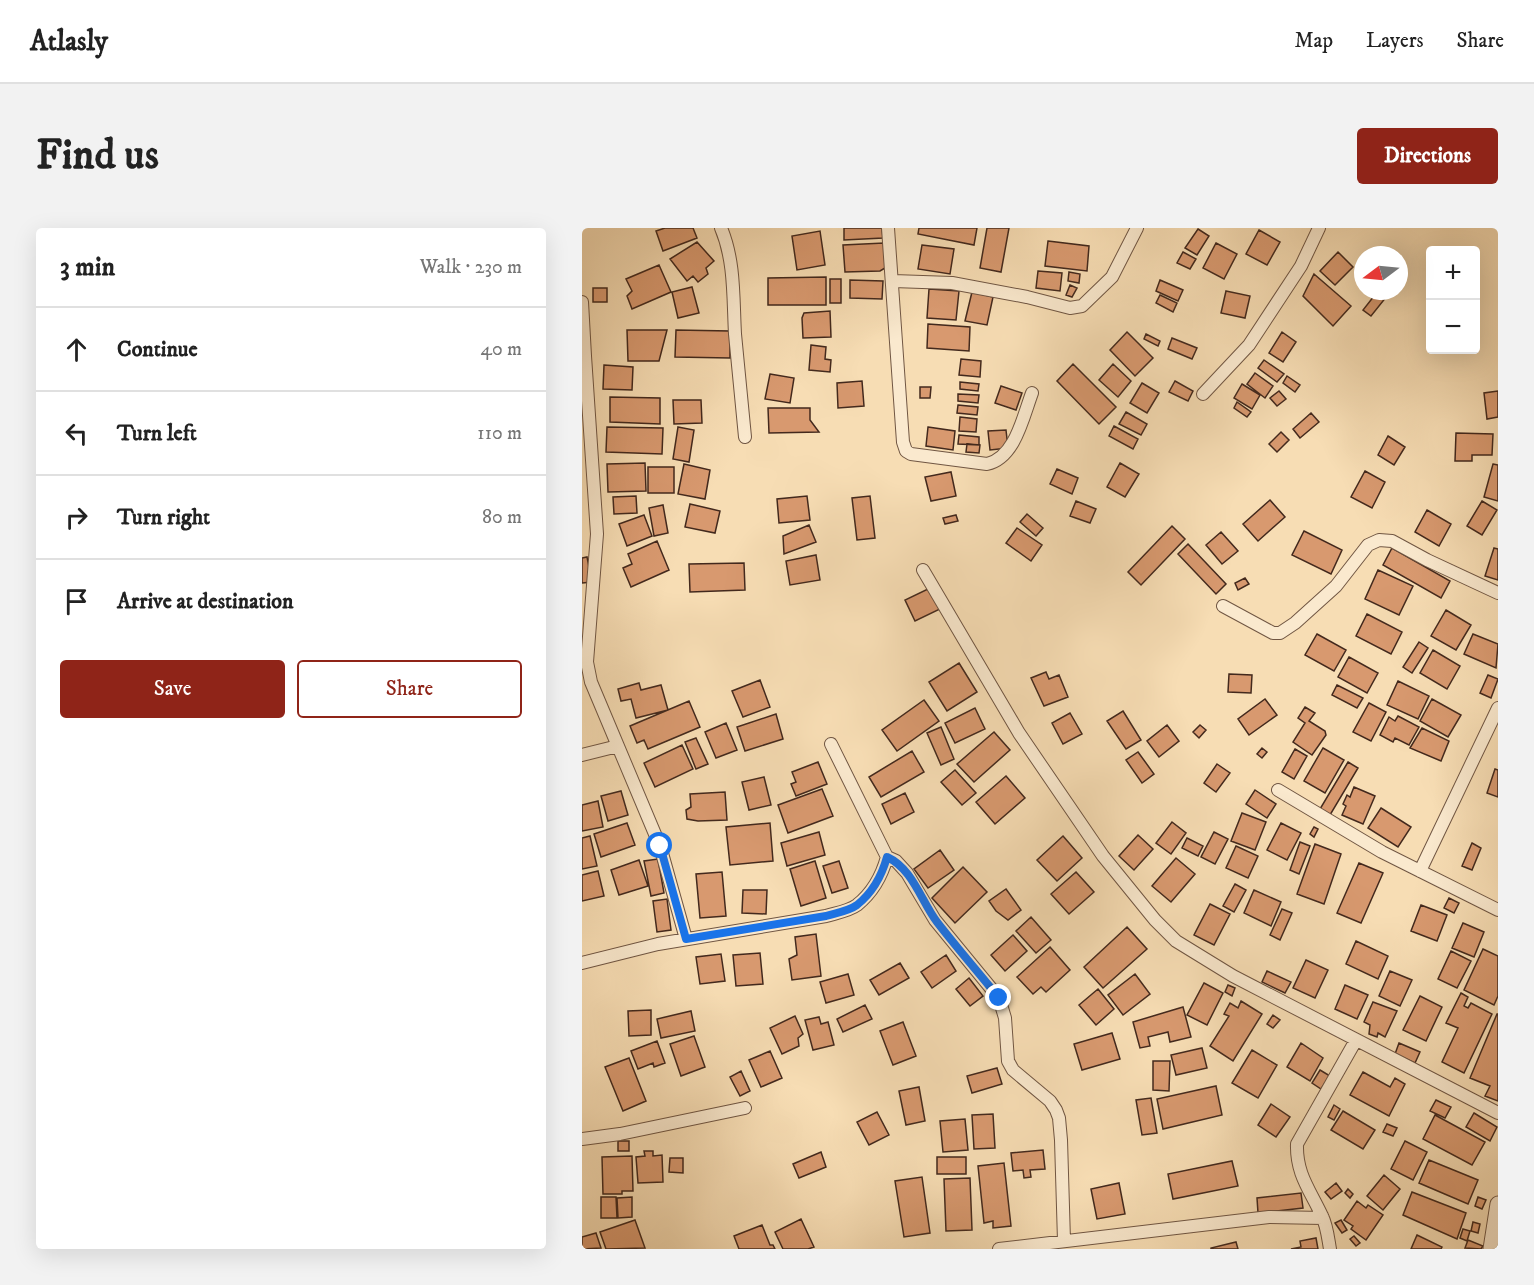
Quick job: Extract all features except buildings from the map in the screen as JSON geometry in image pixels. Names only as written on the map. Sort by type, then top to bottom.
[{"type":"street","points":[[721,228],[731,264],[745,437]]},
{"type":"street","points":[[888,228],[903,442],[906,451],[987,464],[994,463],[1003,458],[1010,449],[1032,393]]},
{"type":"street","points":[[893,281],[952,283],[1077,308],[1082,306],[1112,277],[1137,228]]},
{"type":"street","points":[[1203,394],[1255,336],[1295,275],[1319,228]]},
{"type":"street","points":[[582,302],[597,534],[587,662],[591,682],[660,846],[686,939]]},
{"type":"street","points":[[1223,606],[1273,633],[1280,633],[1295,623],[1336,586],[1368,545],[1379,540],[1392,540],[1427,560],[1498,592]]},
{"type":"street","points":[[923,570],[1019,733],[1103,856],[1155,920],[1176,941],[1233,976],[1498,1113]]},
{"type":"street","points":[[1420,871],[1498,708]]},
{"type":"street","points":[[831,744],[887,857],[896,861],[907,873],[936,920],[999,998],[1005,1018],[1008,1061],[1013,1070],[1050,1101],[1056,1110],[1060,1129],[1064,1241]]},
{"type":"street","points":[[582,755],[618,746]]},
{"type":"street","points":[[1278,790],[1382,852],[1498,910]]},
{"type":"street","points":[[582,963],[658,944],[843,912],[857,905],[875,884],[883,872],[887,857]]},
{"type":"street","points":[[1330,1249],[1323,1218],[1299,1172],[1296,1158],[1297,1144],[1356,1040]]},
{"type":"street","points":[[582,1139],[620,1134],[745,1108]]},
{"type":"street","points":[[1491,1249],[1498,1204]]},
{"type":"street","points":[[999,1249],[1269,1217],[1323,1218]]},
{"type":"route","points":[[660,846],[686,939],[843,912],[857,905],[875,884],[883,872],[887,857],[896,861],[907,873],[936,920],[999,998]]}]
